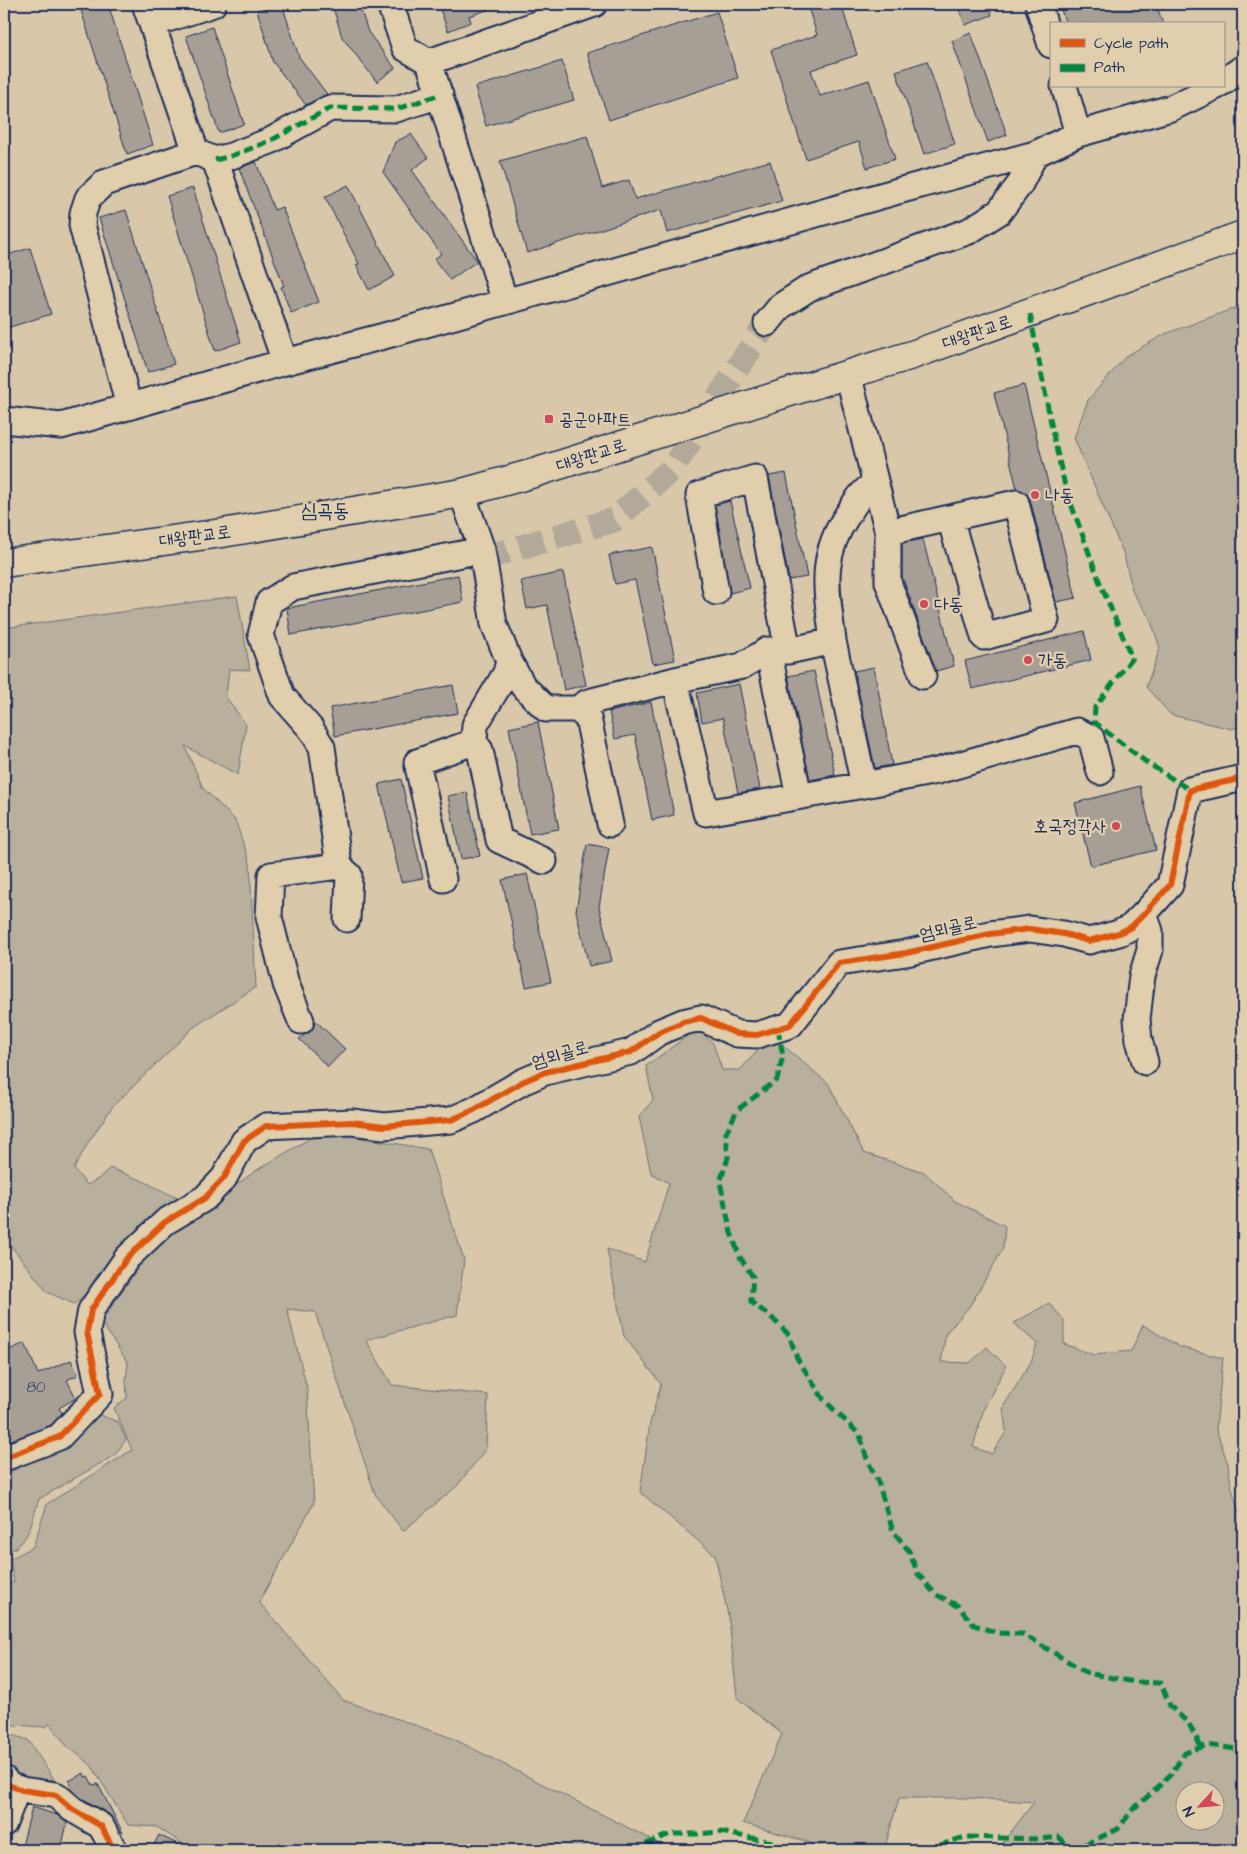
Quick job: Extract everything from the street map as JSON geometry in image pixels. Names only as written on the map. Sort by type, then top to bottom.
[{"type":"main road","name":"대왕판교로","points":[[4,563],[222,533],[462,492],[534,473],[921,352],[1243,235]]},
{"type":"street","points":[[213,4],[148,14],[206,156],[285,362]]},
{"type":"street","points":[[390,4],[405,48],[429,62],[505,302]]},
{"type":"street","points":[[429,62],[594,4]]},
{"type":"street","points":[[1038,4],[1050,42]]},
{"type":"street","points":[[1224,81],[1243,68]]},
{"type":"street","points":[[1065,88],[1078,134]]},
{"type":"street","points":[[4,420],[61,426],[1035,154],[1078,134],[1171,108],[1213,88]]},
{"type":"street","points":[[129,407],[82,225],[88,198],[104,183],[206,156],[231,156],[270,141],[330,108],[396,109],[440,95]]},
{"type":"street","points":[[767,323],[782,306],[809,288],[969,231],[999,212],[1020,184],[1035,154]]},
{"type":"street","points":[[848,374],[888,532],[888,582],[923,676]]},
{"type":"street","points":[[716,592],[699,495],[755,478],[799,796]]},
{"type":"street","points":[[864,785],[833,641],[826,572],[830,549],[840,526],[863,492],[876,483]]},
{"type":"street","points":[[462,492],[482,550],[494,624],[509,662],[523,686],[546,709],[577,709],[588,702],[675,680],[742,666],[778,651],[833,641]]},
{"type":"street","points":[[888,532],[1016,503],[1046,620],[984,637],[950,518]]},
{"type":"street","points":[[347,919],[349,875],[338,866],[322,747],[311,729],[282,696],[261,635],[269,602],[293,587],[482,550]]},
{"type":"street","points":[[509,662],[506,673],[475,726],[474,742],[480,750],[499,840],[544,861]]},
{"type":"street","points":[[675,680],[706,813],[938,771],[1076,731],[1091,738],[1100,772]]},
{"type":"street","points":[[577,709],[588,718],[610,824]]},
{"type":"street","points":[[442,879],[417,762],[474,742]]},
{"type":"street","name":"엄뫼골로","points":[[4,1458],[59,1437],[100,1394],[87,1332],[91,1310],[127,1258],[165,1222],[205,1198],[224,1178],[244,1141],[266,1126],[352,1122],[384,1126],[451,1120],[474,1110],[522,1082],[545,1072],[631,1052],[659,1032],[683,1022],[701,1018],[737,1034],[757,1035],[790,1025],[839,963],[906,953],[990,934],[1030,929],[1064,934],[1088,942],[1120,933],[1130,927],[1144,914],[1170,885],[1190,790],[1243,778]]},
{"type":"street","points":[[301,1021],[286,984],[269,917],[272,875],[338,866]]},
{"type":"street","points":[[1144,914],[1150,931],[1150,950],[1142,976],[1137,1019],[1139,1040],[1145,1062]]},
{"type":"street","points":[[4,1823],[11,1784],[56,1795],[72,1809],[101,1826],[114,1850]]},
{"type":"shaded area","points":[[1243,305],[1243,725],[1232,729],[1171,715],[1146,687],[1160,648],[1150,618],[1133,593],[1124,555],[1074,438],[1088,400],[1126,356],[1165,334]]},
{"type":"shaded area","points":[[237,596],[250,670],[229,669],[226,697],[246,725],[238,775],[185,746],[203,788],[235,820],[250,863],[256,987],[194,1027],[113,1106],[88,1143],[74,1169],[87,1185],[98,1179],[110,1168],[141,1180],[185,1202],[74,1304],[47,1292],[4,1237],[4,628]]},
{"type":"shaded area","points":[[697,1029],[713,1043],[722,1070],[740,1070],[762,1046],[774,1038],[828,1083],[864,1153],[924,1172],[955,1201],[1005,1226],[1003,1249],[969,1307],[946,1333],[941,1362],[970,1363],[987,1347],[1006,1366],[984,1408],[973,1447],[992,1454],[1006,1432],[1003,1407],[1031,1362],[1037,1344],[1014,1323],[1049,1303],[1064,1320],[1064,1344],[1094,1355],[1131,1351],[1143,1325],[1180,1347],[1223,1358],[1216,1429],[1228,1464],[1231,1485],[1243,1526],[1243,1850],[997,1850],[1034,1802],[970,1798],[899,1798],[884,1850],[834,1850],[743,1823],[782,1734],[737,1698],[729,1620],[715,1555],[640,1492],[650,1423],[661,1384],[624,1336],[607,1249],[645,1262],[669,1183],[651,1173],[639,1117],[653,1100],[646,1066]]},
{"type":"shaded area","points":[[322,1131],[428,1149],[464,1260],[457,1315],[366,1340],[392,1385],[488,1395],[486,1449],[457,1486],[403,1531],[375,1494],[315,1312],[287,1309],[307,1388],[314,1503],[259,1602],[343,1700],[452,1738],[662,1845],[668,1850],[192,1850],[157,1827],[128,1825],[91,1765],[66,1745],[50,1724],[45,1727],[13,1725],[4,1704],[4,1586],[14,1582],[10,1559],[33,1547],[47,1504],[132,1450],[114,1408],[127,1398],[126,1379],[128,1363],[101,1322],[154,1244],[257,1170]]},
{"type":"shaded area","points":[[100,1415],[118,1422],[126,1439],[115,1455],[39,1499],[24,1539],[13,1549],[4,1552],[4,1475],[53,1450]]},
{"type":"shaded area","points":[[4,1724],[9,1734],[28,1740],[54,1779],[28,1784],[15,1777],[4,1758]]},
{"type":"building","points":[[79,4],[108,4],[153,145],[127,154]]},
{"type":"building","points":[[282,4],[299,57],[327,94],[306,105],[273,62],[257,10]]},
{"type":"building","points":[[332,4],[359,4],[368,32],[395,68],[377,82],[342,37]]},
{"type":"building","points":[[438,4],[499,4],[499,6],[469,16],[471,22],[448,31]]},
{"type":"building","points":[[807,4],[841,4],[857,55],[811,70],[820,96],[869,80],[895,159],[867,168],[859,142],[806,159],[771,50],[817,35]]},
{"type":"building","points":[[958,4],[988,4],[992,15],[965,25]]},
{"type":"building","points":[[1059,4],[1156,4],[1162,22],[1065,22]]},
{"type":"building","points":[[717,12],[738,78],[609,120],[587,53]]},
{"type":"building","points":[[212,27],[244,124],[219,133],[186,36]]},
{"type":"building","points":[[971,33],[1007,135],[988,142],[952,41]]},
{"type":"building","points":[[562,61],[574,100],[486,126],[475,87]]},
{"type":"building","points":[[927,61],[955,144],[924,154],[896,71]]},
{"type":"building","points":[[411,134],[428,158],[412,170],[477,261],[450,280],[434,259],[441,254],[383,172],[395,142]]},
{"type":"building","points":[[587,136],[602,188],[629,180],[635,199],[770,161],[782,201],[667,233],[661,210],[527,253],[500,161]]},
{"type":"building","points":[[256,162],[274,210],[282,207],[319,302],[291,313],[281,287],[284,286],[239,168]]},
{"type":"building","points":[[348,185],[395,276],[369,290],[356,265],[359,264],[325,197]]},
{"type":"building","points":[[193,188],[241,342],[215,351],[167,196]]},
{"type":"building","points":[[126,210],[174,364],[148,372],[99,218]]},
{"type":"building","points":[[30,248],[51,314],[4,329],[4,256]]},
{"type":"building","name":"나동","points":[[1024,385],[1076,598],[1056,602],[1030,499],[1026,493],[1017,489],[994,393]]},
{"type":"building","points":[[786,473],[807,577],[789,580],[769,476]]},
{"type":"building","points":[[730,501],[750,588],[730,593],[715,505]]},
{"type":"building","name":"다동","points":[[923,539],[954,666],[936,671],[902,576],[902,543]]},
{"type":"building","points":[[652,547],[675,660],[653,664],[635,580],[615,584],[609,555]]},
{"type":"building","points":[[563,572],[586,685],[564,690],[547,605],[527,609],[521,581]]},
{"type":"building","points":[[458,575],[463,602],[291,635],[287,608]]},
{"type":"building","name":"가동","points":[[1084,631],[1091,660],[972,689],[965,661]]},
{"type":"building","points":[[874,667],[892,765],[875,768],[854,671]]},
{"type":"building","points":[[814,671],[835,775],[810,780],[788,676]]},
{"type":"building","points":[[739,684],[760,789],[738,793],[723,718],[702,722],[697,693]]},
{"type":"building","points":[[453,685],[458,713],[335,736],[330,708]]},
{"type":"building","points":[[651,702],[674,815],[652,820],[635,735],[615,739],[609,712]]},
{"type":"building","points":[[538,722],[559,829],[530,834],[509,728]]},
{"type":"building","points":[[401,779],[423,878],[401,882],[379,784]]},
{"type":"building","name":"호국정각사","points":[[1140,786],[1156,850],[1091,866],[1075,803]]},
{"type":"building","points":[[467,792],[480,856],[461,859],[448,796]]},
{"type":"building","points":[[587,844],[609,848],[599,907],[612,961],[589,966],[576,911]]},
{"type":"building","points":[[527,874],[551,982],[526,987],[502,880]]},
{"type":"building","points":[[316,1021],[345,1049],[328,1067],[299,1039],[312,1030]]},
{"type":"building","points":[[25,1343],[38,1374],[71,1360],[78,1375],[67,1380],[76,1398],[59,1408],[62,1413],[51,1425],[4,1443],[4,1371],[10,1369],[4,1352]]},
{"type":"building","points":[[84,1773],[85,1777],[88,1776],[93,1785],[98,1784],[123,1833],[109,1814],[80,1797],[73,1790],[69,1781]]},
{"type":"building","points":[[32,1807],[57,1815],[67,1823],[61,1850],[21,1850]]},
{"type":"building","points":[[159,1835],[190,1850],[151,1850]]},
{"type":"tunnel","points":[[484,558],[614,520],[672,469],[767,323]]},
{"type":"marked path","points":[[215,160],[270,141],[330,108],[396,109],[440,95]]},
{"type":"marked path","points":[[1030,314],[1054,439],[1066,490],[1100,583],[1132,658],[1095,707],[1094,722],[1146,762],[1190,790]]},
{"type":"marked path","points":[[778,1029],[783,1056],[777,1080],[737,1110],[726,1133],[728,1158],[720,1182],[731,1233],[740,1257],[753,1277],[751,1302],[771,1317],[789,1335],[797,1358],[824,1400],[860,1435],[867,1459],[878,1482],[893,1531],[909,1551],[918,1574],[935,1594],[958,1606],[974,1625],[998,1633],[1023,1634],[1087,1673],[1135,1682],[1161,1683],[1170,1706],[1189,1724],[1201,1747]]},
{"type":"marked path","points":[[925,1850],[965,1837],[1041,1839],[1059,1837],[1068,1846],[1086,1844],[1118,1829],[1133,1809],[1171,1774],[1185,1753],[1208,1745],[1243,1750]]},
{"type":"marked path","points":[[632,1850],[670,1834],[721,1832],[772,1842],[792,1850]]},
{"type":"marked path","points":[[647,1843],[658,1850]]},
{"type":"cycle path","points":[[4,1458],[59,1437],[100,1394],[87,1332],[91,1310],[127,1258],[165,1222],[205,1198],[224,1178],[244,1141],[266,1126],[352,1122],[384,1126],[451,1120],[474,1110],[522,1082],[545,1072],[631,1052],[659,1032],[683,1022],[701,1018],[737,1034],[757,1035],[790,1025],[839,963],[906,953],[990,934],[1030,929],[1064,934],[1089,941],[1119,933],[1131,927],[1170,885],[1190,790],[1243,778]]},
{"type":"cycle path","points":[[4,1779],[8,1785],[22,1790],[56,1795],[72,1809],[101,1826],[114,1850]]},
{"type":"place","name":"공군아파트","points":[[549,419]]},
{"type":"place","name":"나동","points":[[1035,495]]},
{"type":"place","name":"다동","points":[[924,604]]},
{"type":"place","name":"가동","points":[[1028,660]]},
{"type":"place","name":"호국정각사","points":[[1116,826]]},
{"type":"district","name":"심곡동","points":[[325,510]]}]
